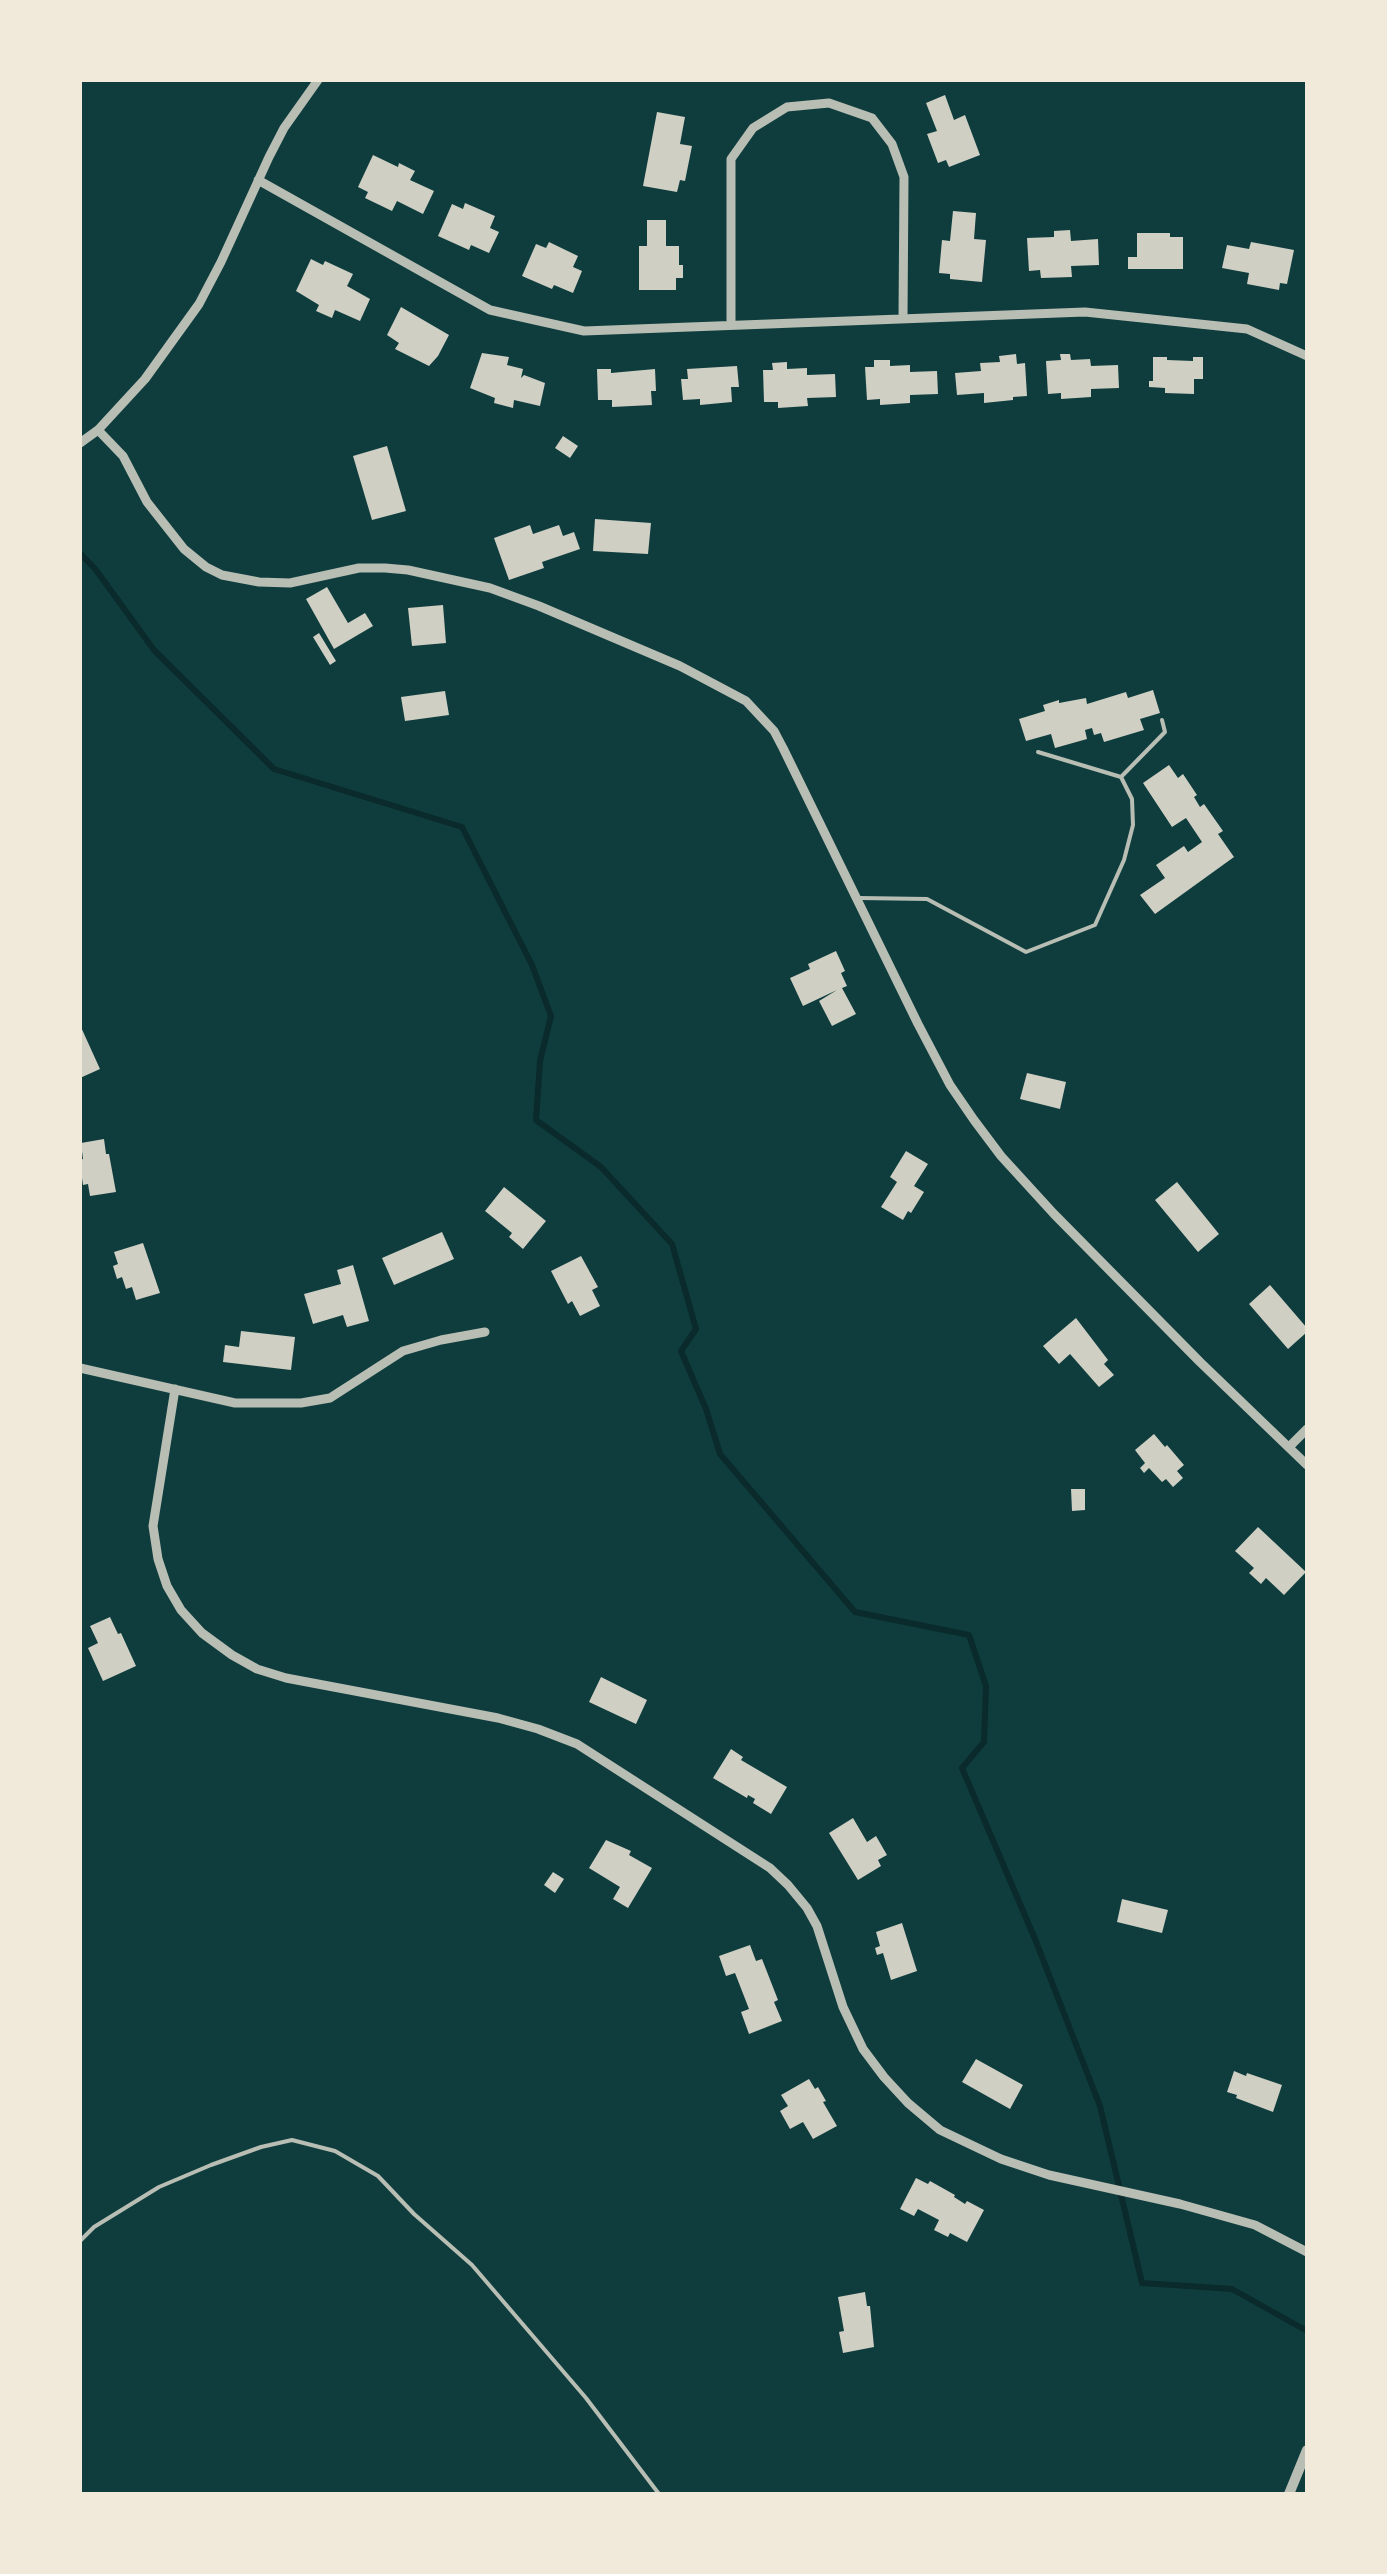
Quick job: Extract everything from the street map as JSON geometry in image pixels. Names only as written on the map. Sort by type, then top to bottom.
[{"type":"street","points":[[80,443],[98,430],[145,379],[199,304],[284,128],[318,80]]},
{"type":"street","points":[[730,325],[730,159],[753,128],[787,107],[830,103],[872,118],[892,144],[904,177],[903,318]]},
{"type":"street","points":[[258,180],[490,310],[584,330],[1086,312],[1247,329],[1307,356]]},
{"type":"street","points":[[98,430],[122,456],[147,502],[184,549],[222,576],[290,583],[359,568],[385,568],[490,588],[649,653],[746,702],[774,731],[784,748],[950,1085],[1001,1156],[1307,1465]]},
{"type":"street","points":[[80,1368],[236,1402],[302,1404],[330,1398],[404,1351],[486,1332]]},
{"type":"street","points":[[175,1389],[153,1526],[166,1586],[202,1633],[245,1662],[286,1678],[498,1718],[577,1744],[770,1868],[788,1885],[817,1926],[843,2008],[858,2039],[884,2077],[940,2130],[1000,2159],[1050,2175],[1255,2225],[1307,2252]]},
{"type":"street","points":[[1290,1447],[1307,1428]]},
{"type":"street","points":[[1289,2494],[1307,2450]]},
{"type":"lane","points":[[1120,776],[1165,732],[1162,720]]},
{"type":"lane","points":[[855,898],[927,899],[1026,952],[1094,925],[1124,860],[1133,826],[1132,799],[1120,776],[1038,752]]},
{"type":"lane","points":[[80,2241],[94,2227],[159,2187],[244,2153],[292,2140],[335,2152],[378,2176],[472,2265],[586,2398],[660,2494]]},
{"type":"building","points":[[945,95],[954,120],[965,115],[980,155],[949,167],[946,160],[938,163],[927,134],[937,131],[926,103]]},
{"type":"building","points":[[657,112],[685,117],[680,144],[692,146],[685,181],[680,180],[677,192],[643,186]]},
{"type":"building","points":[[373,155],[415,171],[410,180],[434,191],[423,214],[397,201],[392,211],[365,198],[368,192],[358,187]]},
{"type":"building","points":[[465,203],[495,216],[490,228],[499,232],[489,253],[471,245],[469,250],[438,236],[452,204],[463,209]]},
{"type":"building","points":[[953,211],[976,213],[974,239],[986,240],[982,282],[950,279],[950,274],[939,273],[942,240],[950,241]]},
{"type":"building","points":[[647,220],[666,220],[666,246],[679,246],[683,278],[676,278],[676,290],[639,290],[639,246],[647,246]]},
{"type":"building","points":[[1070,230],[1071,241],[1098,239],[1099,265],[1071,266],[1072,277],[1041,278],[1040,270],[1029,271],[1027,238],[1054,237],[1054,231]]},
{"type":"building","points":[[1137,233],[1183,237],[1183,269],[1128,269],[1128,257],[1137,257]]},
{"type":"building","points":[[549,242],[578,256],[573,267],[582,271],[573,293],[522,276],[536,244],[546,248]]},
{"type":"building","points":[[1251,242],[1294,250],[1287,284],[1280,283],[1279,290],[1247,284],[1249,273],[1222,268],[1227,245],[1249,249]]},
{"type":"building","points":[[311,259],[353,274],[347,286],[370,299],[360,321],[335,310],[332,318],[316,311],[319,305],[296,291]]},
{"type":"building","points":[[401,307],[449,335],[429,366],[395,349],[399,343],[387,335]]},
{"type":"building","points":[[482,353],[509,357],[507,365],[523,369],[521,378],[524,375],[545,383],[540,406],[514,400],[513,408],[494,403],[495,398],[470,388]]},
{"type":"building","points":[[1016,354],[1017,364],[1025,363],[1027,396],[984,403],[984,393],[957,395],[955,373],[981,371],[980,363],[1000,362],[999,356]]},
{"type":"building","points":[[1060,354],[1070,354],[1071,360],[1090,359],[1091,366],[1118,365],[1119,388],[1091,389],[1091,397],[1061,399],[1061,393],[1048,394],[1046,361],[1061,360]]},
{"type":"building","points":[[1153,357],[1193,361],[1193,357],[1203,357],[1203,379],[1194,379],[1194,394],[1165,393],[1165,388],[1149,387],[1149,381],[1153,381]]},
{"type":"building","points":[[874,360],[890,360],[890,366],[910,365],[910,372],[937,371],[938,394],[910,395],[910,403],[880,405],[880,399],[867,400],[865,367],[874,367]]},
{"type":"building","points":[[787,362],[787,369],[807,368],[807,375],[835,374],[836,397],[807,398],[808,406],[778,408],[778,402],[764,402],[763,370],[773,370],[772,363]]},
{"type":"building","points":[[737,366],[739,387],[731,387],[732,402],[700,405],[700,399],[683,400],[681,379],[688,379],[687,369]]},
{"type":"building","points":[[597,369],[611,369],[611,373],[655,369],[652,405],[612,407],[612,400],[598,400]]},
{"type":"building","points":[[563,436],[578,446],[570,458],[555,448]]},
{"type":"building","points":[[387,446],[406,511],[372,520],[353,456]]},
{"type":"building","points":[[595,519],[651,523],[648,554],[593,551]]},
{"type":"building","points":[[530,525],[533,534],[559,525],[563,536],[574,532],[580,549],[542,562],[544,568],[509,580],[494,538]]},
{"type":"building","points":[[327,587],[348,623],[365,613],[373,626],[334,649],[306,599]]},
{"type":"building","points":[[443,605],[446,643],[412,646],[408,608]]},
{"type":"building","points":[[319,633],[336,661],[330,665],[313,637]]},
{"type":"building","points":[[1153,690],[1160,713],[1140,719],[1144,730],[1104,742],[1101,733],[1094,735],[1092,728],[1085,730],[1087,739],[1055,748],[1051,734],[1026,741],[1019,719],[1045,711],[1043,705],[1059,700],[1086,698],[1087,704],[1126,692],[1128,698]]},
{"type":"building","points":[[445,691],[449,715],[405,721],[401,697]]},
{"type":"building","points":[[1169,765],[1178,778],[1183,774],[1200,807],[1204,804],[1223,831],[1218,834],[1234,857],[1155,914],[1140,895],[1165,878],[1156,865],[1184,846],[1188,852],[1202,842],[1186,818],[1172,827],[1143,783]]},
{"type":"building","points":[[836,951],[845,971],[841,973],[847,986],[842,988],[856,1014],[832,1026],[819,1001],[837,990],[803,1006],[790,978]]},
{"type":"building","points":[[80,1025],[100,1069],[80,1078]]},
{"type":"building","points":[[1027,1073],[1066,1082],[1060,1109],[1020,1099]]},
{"type":"building","points":[[104,1139],[116,1192],[90,1196],[88,1184],[83,1185],[81,1143]]},
{"type":"building","points":[[906,1151],[928,1164],[914,1186],[924,1192],[903,1220],[881,1207],[897,1182],[890,1177]]},
{"type":"building","points":[[1177,1182],[1219,1234],[1198,1252],[1155,1200]]},
{"type":"building","points":[[504,1187],[546,1221],[523,1249],[509,1237],[512,1233],[485,1211]]},
{"type":"building","points":[[442,1232],[454,1259],[394,1285],[382,1258]]},
{"type":"building","points":[[143,1243],[160,1293],[136,1300],[132,1287],[126,1289],[122,1277],[117,1279],[114,1252]]},
{"type":"building","points":[[581,1256],[598,1287],[592,1290],[600,1306],[580,1316],[572,1301],[568,1304],[551,1271]]},
{"type":"building","points":[[353,1265],[369,1321],[347,1327],[343,1315],[313,1324],[304,1294],[341,1284],[337,1270]]},
{"type":"building","points":[[1270,1285],[1307,1328],[1288,1349],[1249,1304]]},
{"type":"building","points":[[1076,1318],[1108,1360],[1104,1364],[1114,1375],[1099,1387],[1070,1354],[1059,1364],[1043,1346]]},
{"type":"building","points":[[241,1331],[295,1337],[291,1370],[223,1362],[225,1345],[239,1347]]},
{"type":"building","points":[[1154,1434],[1184,1465],[1177,1471],[1183,1478],[1173,1487],[1149,1468],[1144,1473],[1140,1468],[1145,1463],[1135,1450]]},
{"type":"building","points":[[1071,1489],[1085,1489],[1085,1510],[1072,1511]]},
{"type":"building","points":[[1258,1527],[1306,1572],[1284,1595],[1266,1578],[1261,1584],[1249,1573],[1254,1568],[1235,1551]]},
{"type":"building","points":[[110,1617],[136,1666],[103,1681],[88,1648],[98,1643],[90,1626]]},
{"type":"building","points":[[601,1677],[647,1700],[636,1724],[589,1702]]},
{"type":"building","points":[[731,1749],[743,1757],[741,1760],[787,1787],[771,1814],[753,1803],[755,1799],[713,1778]]},
{"type":"building","points":[[853,1818],[867,1842],[876,1836],[887,1855],[878,1860],[881,1866],[858,1880],[829,1833]]},
{"type":"building","points":[[606,1840],[631,1851],[629,1855],[652,1868],[628,1908],[613,1899],[620,1887],[589,1868]]},
{"type":"building","points":[[553,1872],[564,1879],[555,1893],[544,1885]]},
{"type":"building","points":[[1122,1899],[1168,1910],[1162,1933],[1117,1922]]},
{"type":"building","points":[[902,1923],[917,1971],[891,1980],[883,1953],[877,1955],[875,1948],[880,1946],[876,1932]]},
{"type":"building","points":[[750,1945],[756,1961],[762,1959],[782,2021],[749,2034],[741,2012],[749,2009],[735,1973],[726,1976],[719,1956]]},
{"type":"building","points":[[976,2059],[1023,2085],[1010,2109],[962,2082]]},
{"type":"building","points":[[1234,2071],[1282,2085],[1273,2112],[1227,2092]]},
{"type":"building","points":[[809,2079],[815,2089],[818,2087],[837,2126],[813,2139],[803,2122],[790,2129],[780,2111],[788,2106],[781,2095]]},
{"type":"building","points":[[916,2178],[928,2184],[930,2181],[965,2204],[967,2201],[984,2210],[967,2242],[934,2230],[939,2220],[918,2209],[914,2216],[900,2209]]},
{"type":"building","points":[[865,2292],[874,2347],[843,2353],[838,2297]]},
{"type":"waterway","points":[[80,553],[154,650],[274,769],[462,827],[532,965],[551,1016],[540,1061],[536,1120],[601,1167],[672,1244],[696,1329],[681,1351],[720,1454],[855,1612],[969,1635],[986,1686],[984,1742],[962,1768],[1100,2106],[1142,2283],[1232,2289],[1307,2331]]}]
